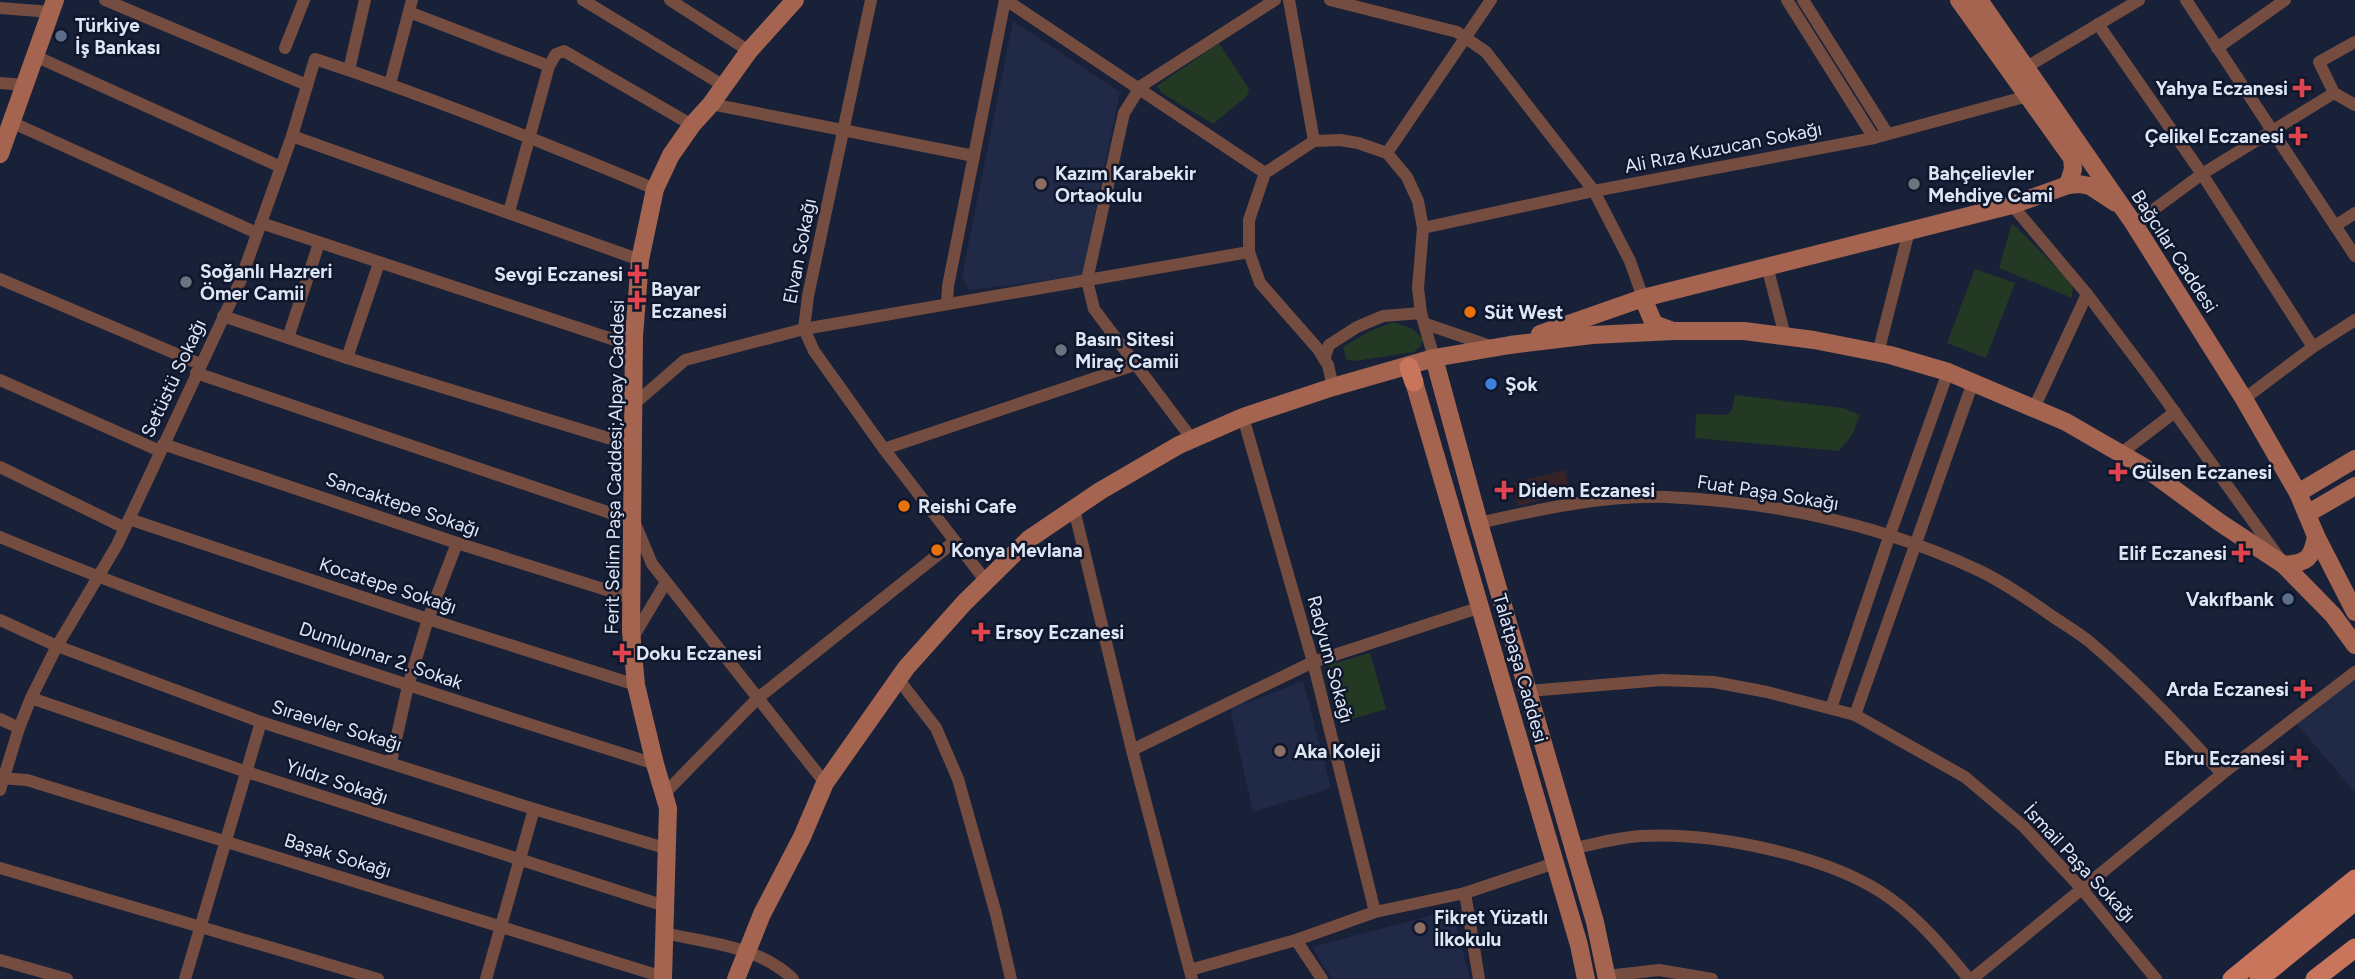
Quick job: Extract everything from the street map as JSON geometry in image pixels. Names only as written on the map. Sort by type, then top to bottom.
[{"type":"main road","name":"Ferit Selim Paşa Caddesi;Alpay Caddesi","points":[[663,978],[668,808],[654,764],[636,685],[632,639],[633,405],[640,260],[656,189],[671,155],[749,51],[795,0]]},
{"type":"main road","points":[[1959,0],[2072,158],[2073,169],[2068,185]]},
{"type":"main road","name":"Bağcılar Caddesi","points":[[1982,1],[2025,68],[2134,224],[2244,399],[2298,493],[2316,536],[2355,612]]},
{"type":"main road","points":[[0,154],[53,6]]},
{"type":"main road","points":[[1502,346],[1643,298],[2012,205],[2068,185],[2090,187],[2122,206]]},
{"type":"main road","points":[[1643,298],[1654,324],[1674,331]]},
{"type":"main road","points":[[736,979],[762,914],[802,837],[825,783],[906,668],[985,580],[1029,539],[1100,491],[1192,439],[1243,417],[1334,387],[1411,374],[1434,358],[1592,335],[1744,331],[1878,353],[1948,372],[2066,422],[2144,467],[2284,565],[2333,615],[2355,645]]},
{"type":"main road","name":"Talatpaşa Caddesi","points":[[1434,358],[1574,848],[1607,978]]},
{"type":"main road","name":"Talatpaşa Caddesi","points":[[1411,374],[1579,945],[1586,979]]},
{"type":"main road","points":[[2298,493],[2355,459]]},
{"type":"main road","points":[[2307,514],[2355,486]]},
{"type":"main road","points":[[2284,565],[2306,561],[2312,555],[2316,536]]},
{"type":"main road","points":[[2232,979],[2355,879]]},
{"type":"main road","points":[[2259,979],[2355,901]]},
{"type":"main road","points":[[2280,979],[2355,917]]},
{"type":"main road","points":[[2315,979],[2355,948]]},
{"type":"street","points":[[106,0],[307,85]]},
{"type":"street","points":[[285,48],[304,0]]},
{"type":"street","points":[[365,0],[349,70],[530,137],[656,189]]},
{"type":"street","points":[[583,0],[724,86]]},
{"type":"street","points":[[670,0],[749,51]]},
{"type":"street","name":"Elvan Sokağı","points":[[871,0],[808,296],[804,329],[814,351],[884,449],[985,580]]},
{"type":"street","points":[[947,304],[948,286],[1006,0],[1265,173]]},
{"type":"street","points":[[1192,439],[1094,309],[1087,280],[1124,113],[1141,86],[1275,0]]},
{"type":"street","points":[[1289,0],[1314,141]]},
{"type":"street","points":[[1329,0],[1457,32],[1486,52],[1594,191],[1630,261],[1643,298]]},
{"type":"street","points":[[1387,153],[1491,0]]},
{"type":"street","points":[[1787,0],[1874,138]]},
{"type":"street","points":[[1803,0],[1887,133]]},
{"type":"street","points":[[2186,0],[2355,256]]},
{"type":"street","points":[[2217,48],[2285,0]]},
{"type":"street","points":[[2025,68],[2132,2]]},
{"type":"street","points":[[0,8],[53,6]]},
{"type":"street","points":[[390,84],[411,6],[549,66]]},
{"type":"street","points":[[2098,24],[2202,174],[2313,347]]},
{"type":"street","points":[[2355,42],[2319,62],[2334,93],[2355,105]]},
{"type":"street","points":[[509,212],[549,66],[556,54],[564,51],[692,125]]},
{"type":"street","points":[[35,56],[281,167]]},
{"type":"street","name":"Setüstü Sokağı","points":[[31,698],[57,646],[127,523],[240,282],[292,136],[315,60],[349,70]]},
{"type":"street","points":[[0,83],[25,85]]},
{"type":"street","points":[[2134,224],[2202,174],[2334,93]]},
{"type":"street","name":"Ali Rıza Kuzucan Sokağı","points":[[1423,228],[1594,191],[1874,138],[2028,96]]},
{"type":"street","points":[[711,104],[974,156]]},
{"type":"street","points":[[11,122],[259,228],[319,243],[636,347]]},
{"type":"street","points":[[292,136],[640,260]]},
{"type":"street","points":[[1334,387],[1318,349],[1260,284],[1249,252],[1249,220],[1265,173],[1314,141],[1349,141],[1387,153],[1407,177],[1419,201],[1423,228],[1418,288],[1434,358]]},
{"type":"street","points":[[2012,205],[2087,294],[2284,565]]},
{"type":"street","points":[[2335,226],[2355,213]]},
{"type":"street","points":[[1878,353],[1909,231]]},
{"type":"street","points":[[288,338],[319,243]]},
{"type":"street","points":[[633,405],[685,360],[804,329],[1249,252]]},
{"type":"street","points":[[347,358],[379,263]]},
{"type":"street","points":[[1767,266],[1785,336]]},
{"type":"street","points":[[0,279],[198,368],[634,521],[652,564],[825,783]]},
{"type":"street","points":[[2034,408],[2087,294]]},
{"type":"street","points":[[223,316],[347,358],[634,446]]},
{"type":"street","points":[[1324,359],[1329,345],[1383,316],[1424,319],[1502,346]]},
{"type":"street","points":[[2244,399],[2313,347],[2355,320]]},
{"type":"street","points":[[884,449],[1137,364]]},
{"type":"street","points":[[1831,708],[1948,372]]},
{"type":"street","name":"Sancaktepe Sokağı","points":[[0,380],[161,447],[632,598]]},
{"type":"street","points":[[1854,715],[1973,382]]},
{"type":"street","points":[[2120,453],[2175,412]]},
{"type":"street","name":"Radyum Sokağı","points":[[1243,417],[1313,662],[1375,912]]},
{"type":"street","name":"Kocatepe Sokağı","points":[[0,467],[127,523],[636,685]]},
{"type":"street","name":"Fuat Paşa Sokağı","points":[[1479,523],[1548,508],[1607,500],[1666,497],[1821,516],[1914,543],[1991,577],[2090,641],[2171,717],[2222,774]]},
{"type":"street","points":[[1074,509],[1132,750],[1191,975],[1375,912],[1465,893],[1555,863]]},
{"type":"street","name":"Dumlupınar 2. Sokak","points":[[0,537],[97,578],[408,686],[654,764]]},
{"type":"street","points":[[665,793],[758,698],[955,541]]},
{"type":"street","points":[[391,762],[408,686],[428,619],[457,543]]},
{"type":"street","points":[[632,561],[652,564]]},
{"type":"street","points":[[632,639],[666,582]]},
{"type":"street","points":[[1132,750],[1313,662],[1481,607]]},
{"type":"street","name":"Sıraevler Sokağı","points":[[0,620],[57,646],[261,722],[668,849]]},
{"type":"street","points":[[1574,848],[1639,835],[1690,835],[1756,847],[1838,870],[1890,898],[1933,936],[1970,979],[2222,774],[2355,671]]},
{"type":"street","points":[[899,680],[936,728],[958,779],[1012,979]]},
{"type":"street","name":"İsmail Paşa Sokağı","points":[[1528,691],[1662,680],[1714,682],[1767,692],[1854,715],[1965,777],[2023,826],[2081,888],[2156,979]]},
{"type":"street","points":[[1,783],[31,698]]},
{"type":"street","name":"Yıldız Sokağı","points":[[31,698],[247,772],[665,906]]},
{"type":"street","points":[[0,719],[19,728]]},
{"type":"street","points":[[185,979],[261,722]]},
{"type":"street","name":"Başak Sokağı","points":[[1,783],[27,780],[663,978]]},
{"type":"street","points":[[486,979],[534,809]]},
{"type":"street","points":[[0,869],[378,979]]},
{"type":"street","points":[[1465,893],[1479,979]]},
{"type":"street","points":[[664,933],[747,951],[782,968],[793,979]]},
{"type":"street","points":[[1296,940],[1322,979]]},
{"type":"street","points":[[0,960],[67,979]]},
{"type":"street","points":[[1607,978],[1659,970],[1712,979]]},
{"type":"shaded area","name":"Kazım Karabekir Ortaokulu","points":[[1013,21],[1120,92],[1082,276],[969,290],[962,276]]},
{"type":"shaded area","points":[[1565,470],[1571,493],[1518,506],[1513,483]]},
{"type":"shaded area","points":[[2355,674],[2355,792],[2296,723]]},
{"type":"shaded area","name":"Aka Koleji","points":[[1303,681],[1331,788],[1253,812],[1231,714],[1233,708]]},
{"type":"shaded area","name":"Fikret Yüzatlı İlkokulu","points":[[1452,910],[1470,979],[1332,979],[1312,947]]},
{"type":"green space","points":[[1219,43],[1249,89],[1247,96],[1213,124],[1162,93],[1157,86]]},
{"type":"green space","points":[[2012,223],[2073,284],[2072,298],[1999,268]]},
{"type":"green space","points":[[1975,269],[2015,283],[1986,358],[1947,343]]},
{"type":"green space","points":[[1394,322],[1413,329],[1423,339],[1421,346],[1414,352],[1355,361],[1346,359],[1343,347],[1370,331]]},
{"type":"green space","points":[[1735,395],[1843,408],[1860,415],[1852,435],[1839,451],[1695,438],[1696,414],[1726,415],[1732,410]]},
{"type":"green space","points":[[1370,653],[1386,709],[1345,721],[1328,665]]},
{"type":"place","name":"Türkiye İş Bankası","points":[[61,36]]},
{"type":"place","name":"Yahya Eczanesi","points":[[2302,88]]},
{"type":"place","name":"Çelikel Eczanesi","points":[[2298,136]]},
{"type":"place","name":"Kazım Karabekir Ortaokulu","points":[[1041,184]]},
{"type":"place","name":"Bahçelievler Mehdiye Cami","points":[[1914,184]]},
{"type":"place","name":"Sevgi Eczanesi","points":[[637,274]]},
{"type":"place","name":"Soğanlı Hazreri Ömer Camii","points":[[186,282]]},
{"type":"place","name":"Bayar Eczanesi","points":[[637,300]]},
{"type":"place","name":"Süt West","points":[[1470,312]]},
{"type":"place","name":"Basın Sitesi Miraç Camii","points":[[1061,350]]},
{"type":"place","name":"Şok","points":[[1491,384]]},
{"type":"place","name":"Gülsen Eczanesi","points":[[2118,472]]},
{"type":"place","name":"Didem Eczanesi","points":[[1504,490]]},
{"type":"place","name":"Reishi Cafe","points":[[904,506]]},
{"type":"place","name":"Konya Mevlana","points":[[937,550]]},
{"type":"place","name":"Elif Eczanesi","points":[[2241,553]]},
{"type":"place","name":"Vakıfbank","points":[[2288,599]]},
{"type":"place","name":"Ersoy Eczanesi","points":[[981,632]]},
{"type":"place","name":"Doku Eczanesi","points":[[622,653]]},
{"type":"place","name":"Arda Eczanesi","points":[[2303,689]]},
{"type":"place","name":"Aka Koleji","points":[[1280,751]]},
{"type":"place","name":"Ebru Eczanesi","points":[[2299,758]]},
{"type":"place","name":"Fikret Yüzatlı İlkokulu","points":[[1420,928]]}]
